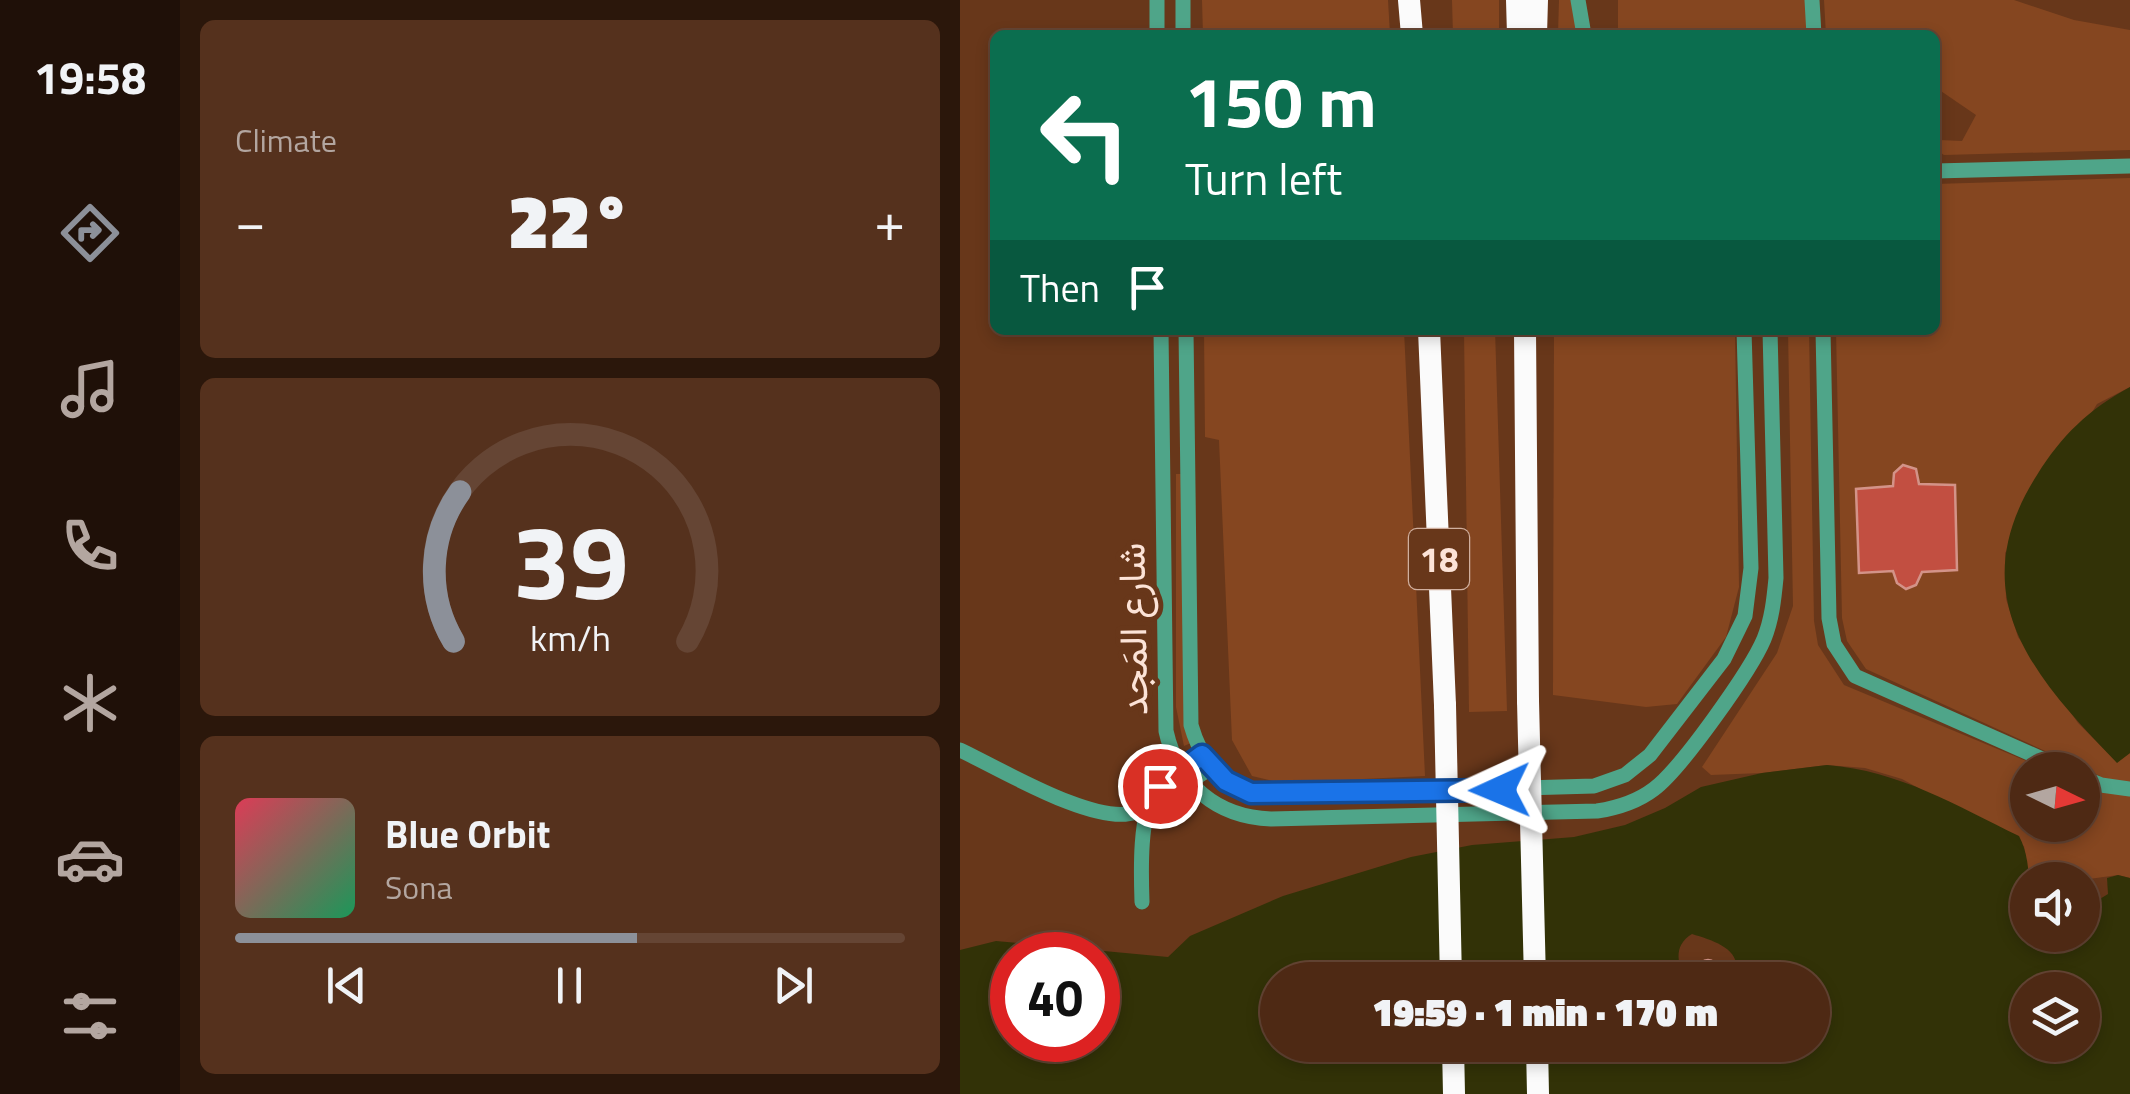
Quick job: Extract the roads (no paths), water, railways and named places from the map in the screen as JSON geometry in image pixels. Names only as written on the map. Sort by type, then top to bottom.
[{"type":"highway","points":[[1409,0],[1412,30]]},
{"type":"highway","points":[[1422,30],[1423,0]]},
{"type":"highway","points":[[1517,0],[1518,30]]},
{"type":"highway","points":[[1536,30],[1537,0]]},
{"type":"highway","name":"18","points":[[1429,335],[1445,705],[1451,962]]},
{"type":"highway","points":[[1525,335],[1528,702],[1535,962]]},
{"type":"highway","points":[[1453,1062],[1454,1094]]},
{"type":"highway","points":[[1537,1062],[1538,1094]]},
{"type":"street","points":[[1157,0],[1158,30]]},
{"type":"street","points":[[1183,0],[1184,30]]},
{"type":"street","points":[[1578,0],[1583,30]]},
{"type":"street","points":[[1812,0],[1814,30]]},
{"type":"street","points":[[1940,170],[2130,166]]},
{"type":"street","name":"شارع المَجد","points":[[1161,335],[1165,715],[1170,748],[1184,776]]},
{"type":"street","name":"شارع المَجد","points":[[1186,335],[1188,695],[1191,724],[1206,762]]},
{"type":"street","points":[[1142,902],[1143,846],[1150,803],[1160,786],[1206,762],[1233,786],[1270,795],[1577,788],[1610,782],[1650,755],[1724,659],[1745,616],[1751,568],[1744,335]]},
{"type":"street","points":[[1184,776],[1223,809],[1271,819],[1596,811],[1626,804],[1653,790],[1675,770],[1749,668],[1764,640],[1772,610],[1776,578],[1770,335]]},
{"type":"street","points":[[1823,335],[1828,618],[1834,644],[1855,676],[2026,752]]},
{"type":"street","points":[[960,750],[1092,812],[1130,814],[1150,803]]},
{"type":"street","points":[[2100,785],[2130,789]]}]
